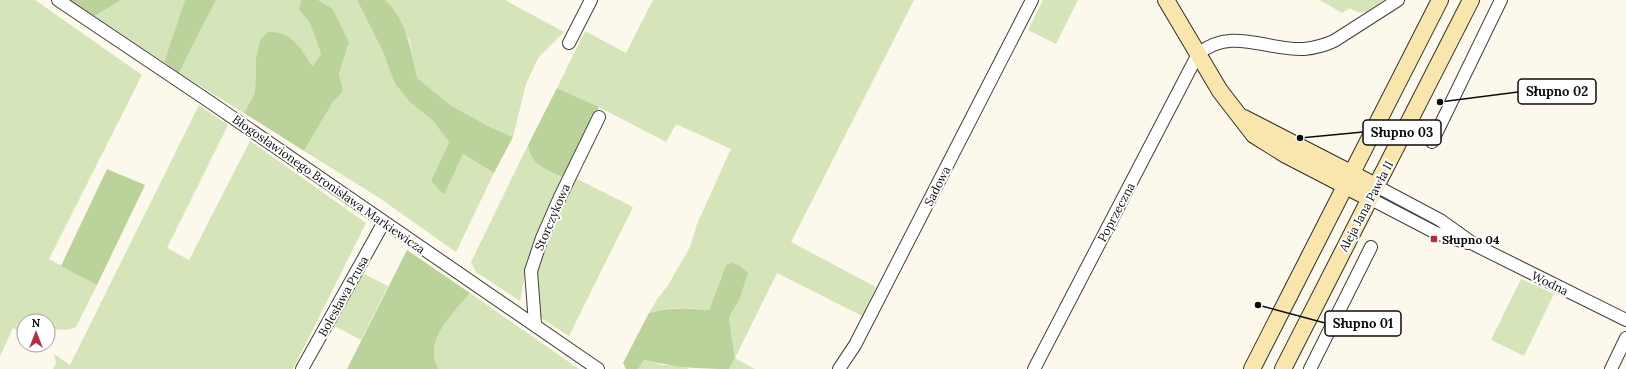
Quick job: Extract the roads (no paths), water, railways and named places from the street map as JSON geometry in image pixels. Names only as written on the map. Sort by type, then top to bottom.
[{"type":"main road","points":[[1166,0],[1220,91],[1245,126],[1263,142],[1373,192]]},
{"type":"main road","points":[[1252,369],[1440,0]]},
{"type":"main road","name":"Aleja Jana Pawła II","points":[[1283,369],[1471,0]]},
{"type":"street","name":"Błogosławionego Bronisława Markiewicza","points":[[58,0],[535,324],[598,369]]},
{"type":"street","points":[[569,43],[591,0]]},
{"type":"street","name":"Sadowa","points":[[839,369],[855,345],[1032,0]]},
{"type":"street","points":[[1198,54],[1208,46],[1227,41],[1305,49],[1334,42],[1398,0]]},
{"type":"street","points":[[1432,142],[1501,0]]},
{"type":"street","name":"Poprzeczna","points":[[1034,369],[1198,54]]},
{"type":"street","name":"Storczykowa","points":[[535,324],[531,272],[542,238],[599,116]]},
{"type":"street","name":"Wodna","points":[[1373,192],[1436,233],[1475,245],[1626,320]]},
{"type":"street","name":"Bolesława Prusa","points":[[302,369],[384,222]]},
{"type":"street","points":[[1310,369],[1371,247]]},
{"type":"street","points":[[1611,369],[1626,338]]},
{"type":"place","name":"Słupno 02","points":[[1440,102]]},
{"type":"place","name":"Słupno 03","points":[[1300,138]]},
{"type":"place","name":"Słupno 04","points":[[1434,239]]},
{"type":"place","name":"Słupno 01","points":[[1258,305]]}]
